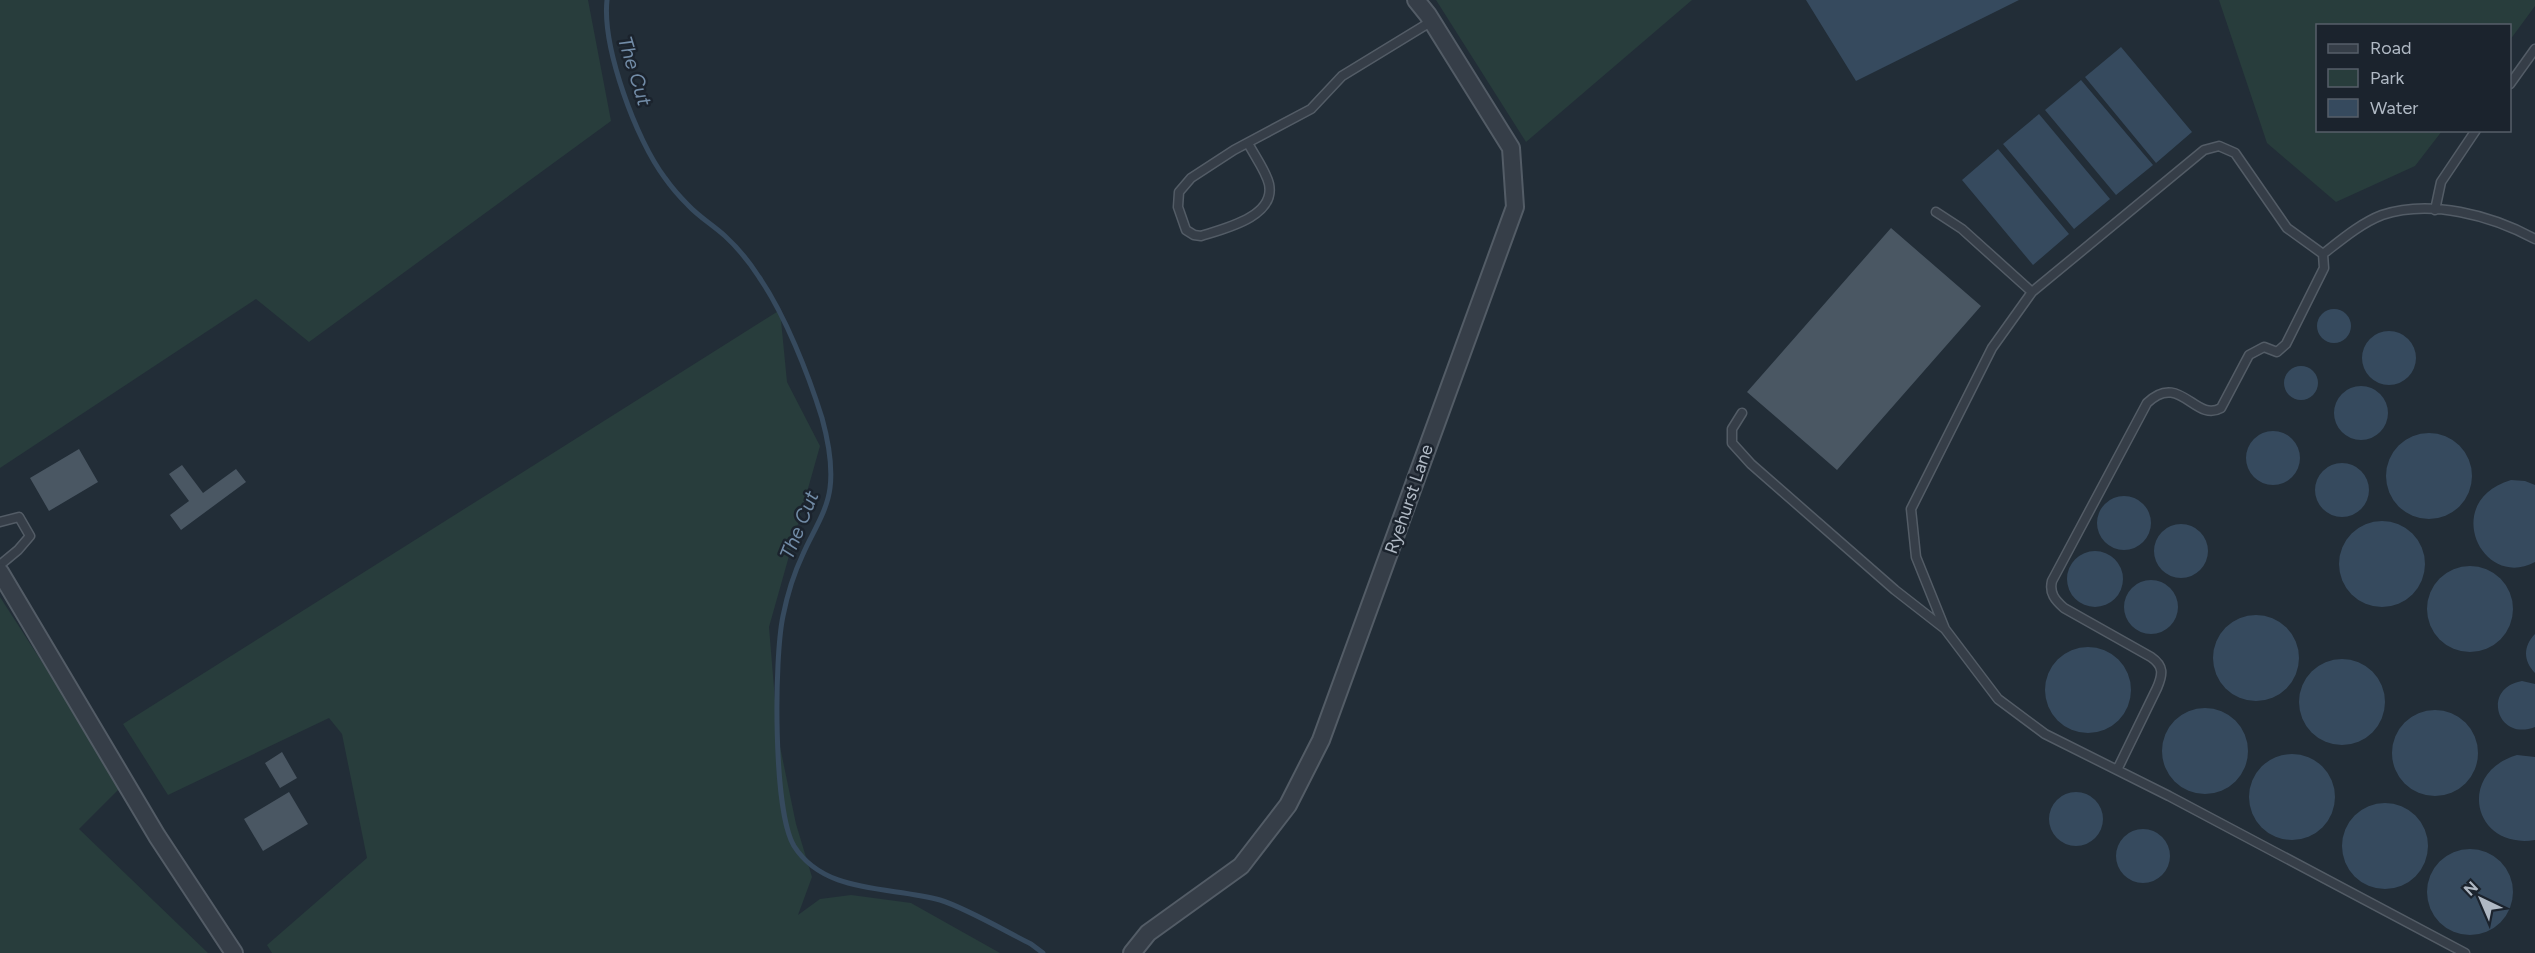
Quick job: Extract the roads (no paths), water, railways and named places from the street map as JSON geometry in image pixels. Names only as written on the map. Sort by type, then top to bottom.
[{"type":"street","name":"Ryehurst Lane","points":[[1132,953],[1148,933],[1241,866],[1288,805],[1321,740],[1515,207],[1511,148],[1432,21],[1416,0]]},
{"type":"street","points":[[0,572],[157,836],[234,953]]},
{"type":"lane","points":[[1248,142],[1269,184],[1268,197],[1259,212],[1248,219],[1201,236],[1186,230],[1178,207],[1179,192],[1206,167],[1248,142],[1311,109],[1342,76],[1432,21]]},
{"type":"lane","points":[[2511,83],[2535,49]]},
{"type":"lane","points":[[2434,210],[2441,182],[2475,132]]},
{"type":"lane","points":[[1945,629],[1916,557],[1911,509],[1992,348],[2032,292],[2210,147],[2228,148],[2235,153],[2287,228],[2324,254]]},
{"type":"lane","points":[[2324,254],[2351,233],[2381,216],[2414,208],[2484,218],[2535,239]]},
{"type":"lane","points":[[1936,212],[1962,229],[2010,275],[2032,292]]},
{"type":"lane","points":[[2117,770],[2157,688],[2162,675],[2161,668],[2151,657],[2064,608],[2053,596],[2050,588],[2052,581],[2147,403],[2154,396],[2166,391],[2174,392],[2205,409],[2221,408],[2249,355],[2264,347],[2277,352],[2286,344],[2324,268],[2324,254]]},
{"type":"lane","points":[[1742,412],[1732,429],[1732,443],[1751,464],[1895,590],[1945,629],[1998,699],[2045,734],[2465,953]]},
{"type":"lane","points":[[0,522],[19,517],[30,536],[0,565]]},
{"type":"water","points":[[1806,0],[2019,0],[1856,81]]},
{"type":"water","points":[[2121,47],[2192,132],[2156,163],[2085,77]]},
{"type":"water","points":[[2081,80],[2153,165],[2116,195],[2045,110]]},
{"type":"water","points":[[2039,114],[2110,199],[2074,229],[2003,144]]},
{"type":"water","points":[[1998,149],[2069,234],[2033,265],[1962,180]]},
{"type":"water","points":[[2334,309],[2346,314],[2351,326],[2346,338],[2334,343],[2322,338],[2317,326],[2322,314]]},
{"type":"water","points":[[2384,331],[2394,331],[2404,335],[2412,343],[2416,358],[2412,373],[2404,381],[2394,385],[2384,385],[2374,381],[2366,373],[2362,363],[2362,353],[2366,343],[2374,335]]},
{"type":"water","points":[[2301,366],[2313,371],[2318,383],[2313,395],[2301,400],[2289,395],[2284,383],[2289,371]]},
{"type":"water","points":[[2356,386],[2366,386],[2376,390],[2384,398],[2388,413],[2384,428],[2376,436],[2366,440],[2356,440],[2346,436],[2338,428],[2334,418],[2334,408],[2338,398],[2346,390]]},
{"type":"water","points":[[2268,431],[2278,431],[2288,435],[2296,443],[2300,458],[2296,473],[2288,481],[2278,485],[2268,485],[2258,481],[2250,473],[2246,463],[2246,453],[2250,443],[2258,435]]},
{"type":"water","points":[[2429,433],[2446,436],[2460,445],[2469,459],[2472,476],[2469,493],[2460,507],[2446,516],[2429,519],[2412,516],[2398,507],[2389,493],[2386,476],[2389,459],[2398,445],[2412,436]]},
{"type":"water","points":[[2337,463],[2347,463],[2357,467],[2365,475],[2369,490],[2365,505],[2357,513],[2347,517],[2337,517],[2327,513],[2319,505],[2315,495],[2315,485],[2319,475],[2327,467]]},
{"type":"water","points":[[2511,480],[2525,481],[2535,485],[2535,562],[2516,568],[2499,564],[2485,554],[2476,540],[2473,523],[2477,506],[2489,491]]},
{"type":"water","points":[[2119,496],[2129,496],[2139,500],[2147,508],[2151,523],[2147,538],[2139,546],[2129,550],[2119,550],[2109,546],[2101,538],[2097,528],[2097,518],[2101,508],[2109,500]]},
{"type":"water","points":[[2382,521],[2399,524],[2413,533],[2422,547],[2425,564],[2422,581],[2413,595],[2399,604],[2382,607],[2365,604],[2351,595],[2342,581],[2339,564],[2342,547],[2351,533],[2365,524]]},
{"type":"water","points":[[2176,524],[2186,524],[2196,528],[2204,536],[2208,551],[2204,566],[2196,574],[2186,578],[2176,578],[2166,574],[2158,566],[2154,556],[2154,546],[2158,536],[2166,528]]},
{"type":"water","points":[[2095,551],[2110,556],[2118,564],[2123,579],[2118,594],[2110,602],[2095,607],[2080,602],[2072,594],[2067,579],[2072,564],[2080,556]]},
{"type":"water","points":[[2470,566],[2487,569],[2501,578],[2510,592],[2513,609],[2510,626],[2501,640],[2487,649],[2470,652],[2453,649],[2439,640],[2430,626],[2427,609],[2430,592],[2439,578],[2453,569]]},
{"type":"water","points":[[2146,580],[2156,580],[2166,584],[2174,592],[2178,607],[2174,622],[2166,630],[2156,634],[2146,634],[2136,630],[2128,622],[2124,612],[2124,602],[2128,592],[2136,584]]},
{"type":"water","points":[[2256,615],[2273,618],[2287,627],[2296,641],[2299,658],[2296,675],[2287,689],[2273,698],[2256,701],[2239,698],[2225,689],[2216,675],[2213,658],[2216,641],[2225,627],[2239,618]]},
{"type":"water","points":[[2535,634],[2535,673],[2528,664],[2526,654],[2528,643]]},
{"type":"water","points":[[2088,647],[2105,650],[2119,659],[2128,673],[2131,690],[2128,707],[2119,721],[2105,730],[2088,733],[2071,730],[2057,721],[2048,707],[2045,690],[2048,673],[2057,659],[2071,650]]},
{"type":"water","points":[[2342,659],[2359,662],[2373,671],[2382,685],[2385,702],[2382,719],[2373,733],[2359,742],[2342,745],[2325,742],[2311,733],[2302,719],[2299,702],[2302,685],[2311,671],[2325,662]]},
{"type":"water","points":[[2522,681],[2535,684],[2535,727],[2522,730],[2511,727],[2503,721],[2498,703],[2501,693],[2509,686]]},
{"type":"water","points":[[2205,708],[2222,711],[2236,720],[2245,734],[2248,751],[2245,768],[2236,782],[2222,791],[2205,794],[2188,791],[2174,782],[2165,768],[2162,751],[2165,734],[2174,720],[2188,711]]},
{"type":"water","points":[[2435,710],[2452,713],[2466,722],[2475,736],[2478,753],[2475,770],[2466,784],[2452,793],[2435,796],[2418,793],[2404,784],[2395,770],[2392,753],[2395,736],[2404,722],[2418,713]]},
{"type":"water","points":[[2292,754],[2309,757],[2323,766],[2332,780],[2335,797],[2332,814],[2323,828],[2309,837],[2292,840],[2275,837],[2261,828],[2252,814],[2249,797],[2252,780],[2261,766],[2275,757]]},
{"type":"water","points":[[2517,755],[2535,757],[2535,840],[2514,840],[2497,833],[2486,822],[2480,808],[2480,792],[2485,777],[2498,764]]},
{"type":"water","points":[[2071,792],[2081,792],[2091,796],[2099,804],[2103,819],[2099,834],[2091,842],[2081,846],[2071,846],[2061,842],[2053,834],[2049,824],[2049,814],[2053,804],[2061,796]]},
{"type":"water","points":[[2385,803],[2402,806],[2416,815],[2425,829],[2428,846],[2425,863],[2416,877],[2402,886],[2385,889],[2368,886],[2354,877],[2345,863],[2342,846],[2345,829],[2354,815],[2368,806]]},
{"type":"water","points":[[2138,829],[2148,829],[2158,833],[2166,841],[2170,856],[2166,871],[2158,879],[2148,883],[2138,883],[2128,879],[2120,871],[2116,861],[2116,851],[2120,841],[2128,833]]},
{"type":"water","points":[[2470,849],[2487,852],[2501,861],[2510,875],[2513,892],[2510,909],[2501,923],[2487,932],[2470,935],[2453,932],[2439,923],[2430,909],[2427,892],[2430,875],[2439,861],[2453,852]]},
{"type":"waterway","name":"The Cut","points":[[607,0],[607,20],[616,67],[623,92],[643,141],[673,189],[692,209],[734,245],[752,266],[769,292],[803,364],[826,435],[831,470],[828,497],[823,514],[794,577],[780,637],[777,698],[779,769],[787,828],[794,846],[807,862],[841,881],[940,900],[973,914],[1031,944],[1043,953]]}]
